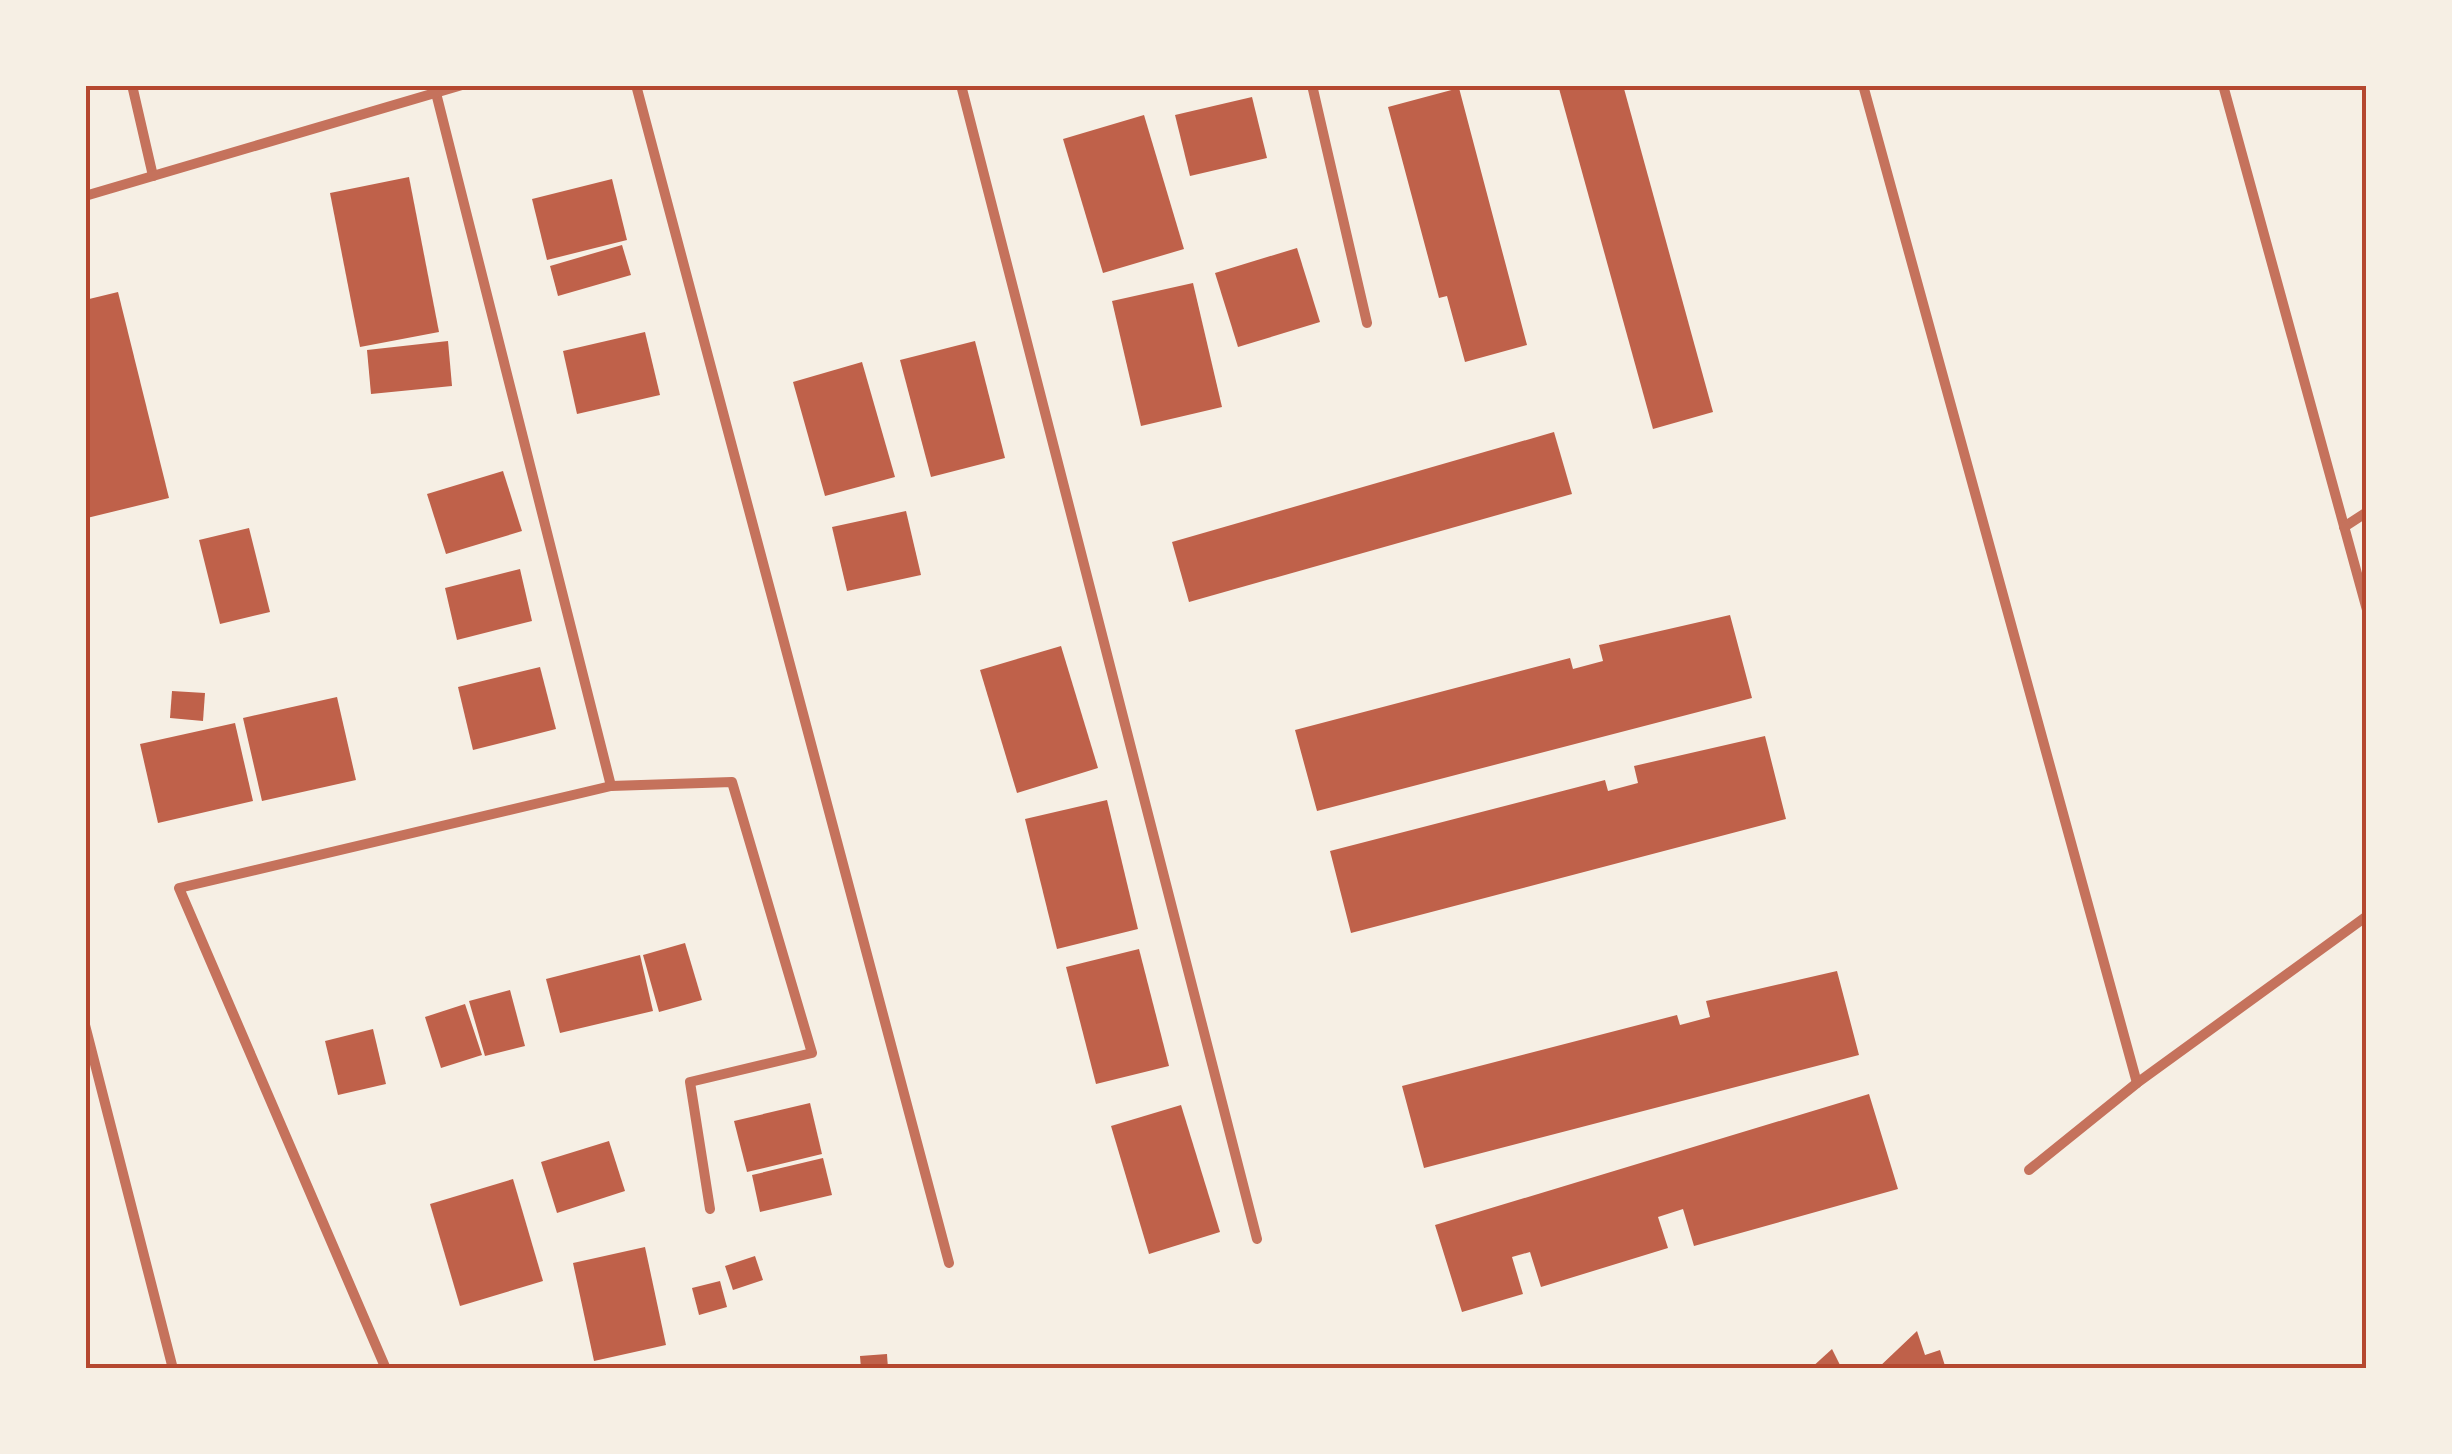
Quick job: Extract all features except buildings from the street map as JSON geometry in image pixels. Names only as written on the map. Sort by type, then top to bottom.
[{"type":"street","points":[[132,85],[153,176]]},
{"type":"street","points":[[85,196],[462,85]]},
{"type":"street","points":[[636,85],[949,1263]]},
{"type":"street","points":[[961,85],[1257,1239]]},
{"type":"street","points":[[1312,85],[1367,323]]},
{"type":"street","points":[[1863,85],[2137,1083]]},
{"type":"street","points":[[2223,85],[2367,610]]},
{"type":"street","points":[[436,93],[611,786]]},
{"type":"street","points":[[2344,528],[2367,512]]},
{"type":"street","points":[[386,1369],[179,888],[611,786],[732,782],[812,1052],[690,1082],[710,1209]]},
{"type":"street","points":[[2029,1170],[2137,1083],[2367,916]]},
{"type":"street","points":[[85,1025],[173,1369]]}]
